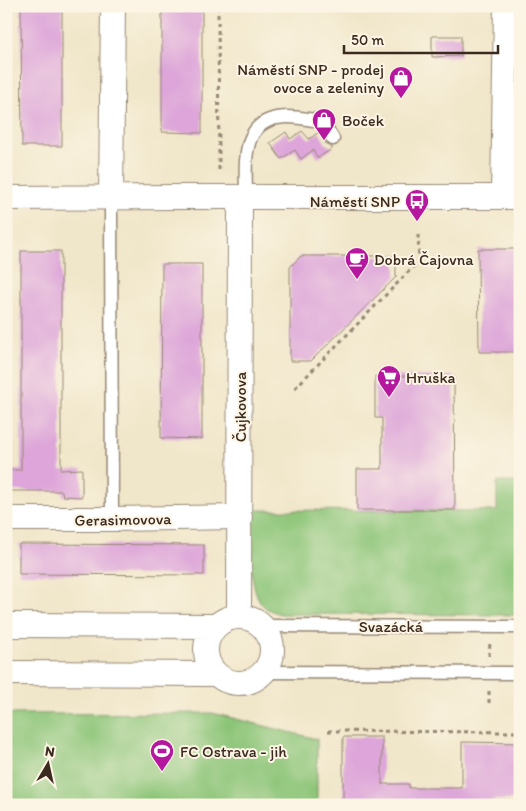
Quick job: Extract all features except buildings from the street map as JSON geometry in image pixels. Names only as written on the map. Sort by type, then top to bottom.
[{"type":"street","points":[[112,6],[112,198]]},
{"type":"street","points":[[6,198],[511,197],[506,6]]},
{"type":"street","name":"Čujkovova","points":[[239,617],[243,197]]},
{"type":"street","name":"Gerasimovova","points":[[6,519],[240,517]]},
{"type":"street","points":[[239,617],[248,618],[262,626],[271,640],[273,649],[272,657],[264,672],[251,681],[243,683],[224,679],[216,674],[211,667],[206,650],[211,633],[216,626],[231,618],[239,617]]},
{"type":"street","points":[[6,625],[216,626]]},
{"type":"street","points":[[6,673],[216,674]]},
{"type":"lane","points":[[243,197],[246,155],[250,139],[259,125],[267,120],[287,117],[322,121],[333,139]]},
{"type":"lane","points":[[112,198],[112,519]]},
{"type":"lane","name":"Svazácká","points":[[262,626],[520,627]]},
{"type":"lane","points":[[264,672],[520,673]]},
{"type":"path","points":[[218,6],[219,172]]},
{"type":"path","points":[[295,388],[419,261],[418,235]]},
{"type":"path","points":[[328,731],[520,732]]},
{"type":"green space","points":[[497,482],[520,482],[520,615],[281,614],[266,608],[259,600],[252,577],[252,510],[497,511]]},
{"type":"green space","name":"FC Ostrava - jih","points":[[212,713],[317,739],[317,805],[6,805],[6,714]]},
{"type":"place","name":"Náměstí SNP - prodej ovoce a zeleniny","points":[[401,99]]},
{"type":"place","name":"Boček","points":[[324,141]]},
{"type":"place","name":"Náměstí SNP","points":[[417,222]]},
{"type":"place","name":"Dobrá Čajovna","points":[[357,280]]},
{"type":"place","name":"Hruška","points":[[389,398]]},
{"type":"place","name":"FC Ostrava - jih","points":[[162,772]]}]
